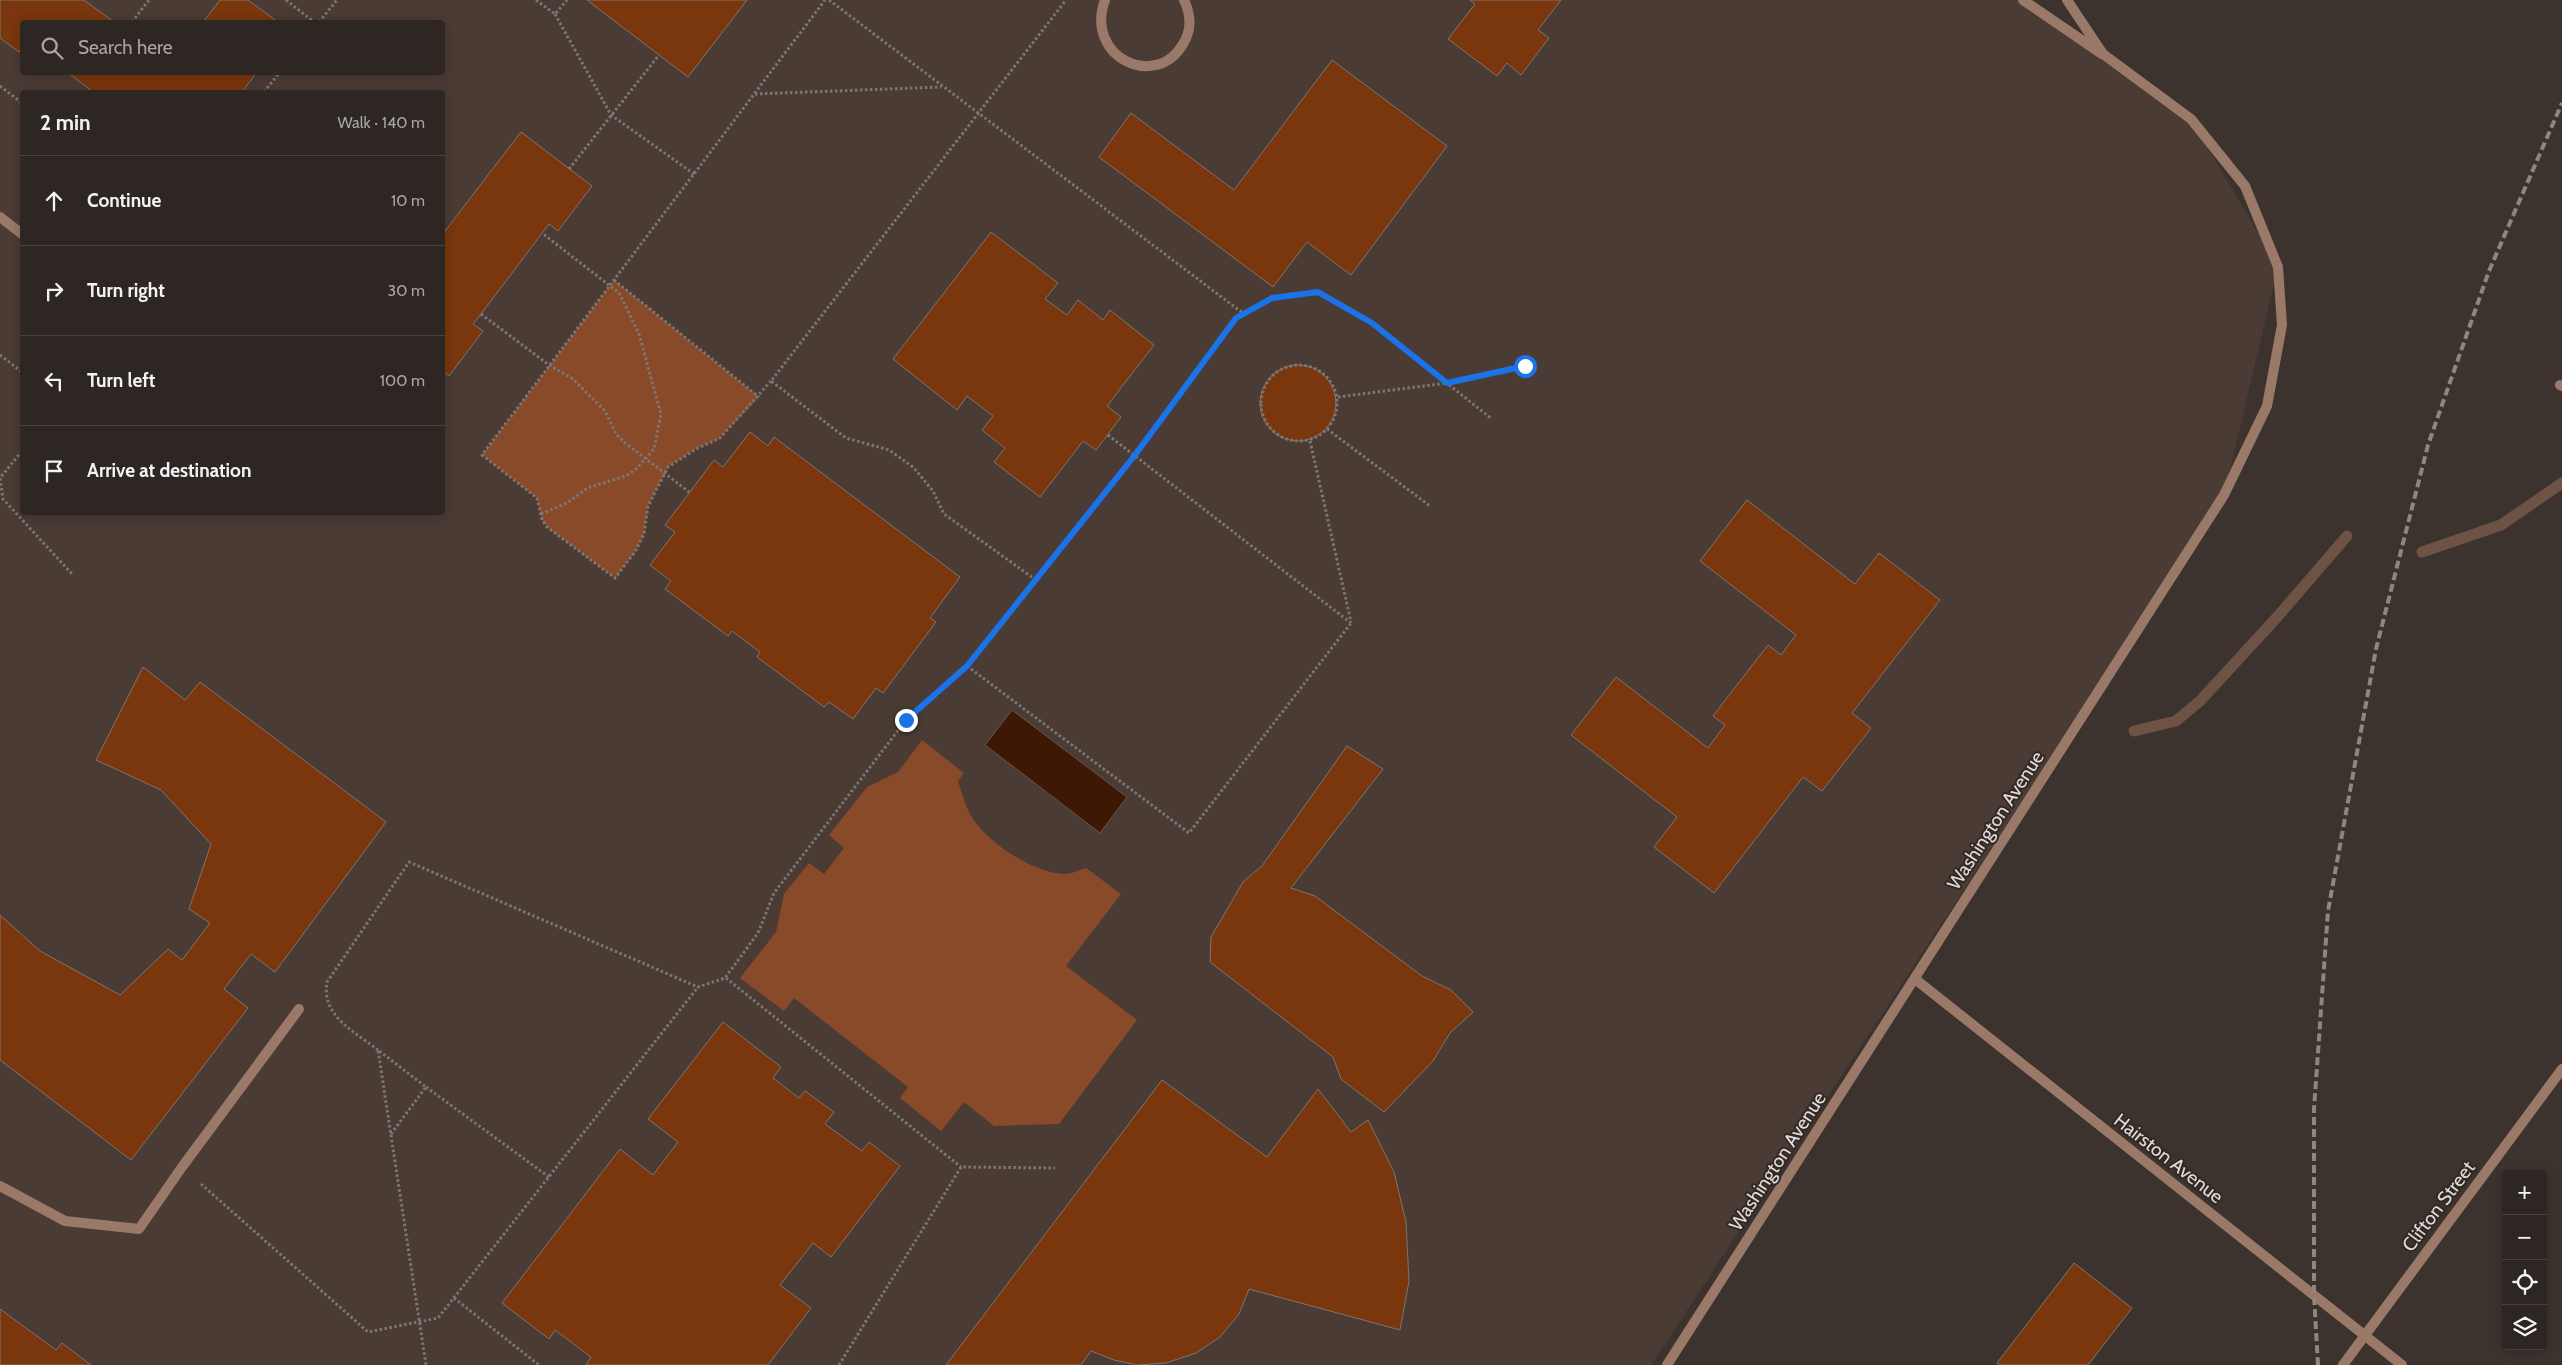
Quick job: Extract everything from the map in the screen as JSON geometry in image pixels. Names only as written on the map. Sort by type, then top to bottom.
[{"type":"street","points":[[1106,0],[1100,14],[1101,29],[1106,43],[1116,55],[1128,63],[1142,66],[1156,65],[1169,59],[1180,50],[1187,38],[1190,24],[1189,9],[1184,0]]},
{"type":"street","name":"Washington Avenue","points":[[1667,1365],[2224,495],[2267,406],[2282,325],[2278,267],[2245,186],[2191,119],[2103,54],[2023,0]]},
{"type":"street","points":[[2067,0],[2103,54]]},
{"type":"street","points":[[0,216],[20,232]]},
{"type":"street","name":"Hairston Avenue","points":[[1914,978],[2402,1365]]},
{"type":"street","points":[[0,1186],[65,1221],[139,1230],[182,1167],[298,1009]]},
{"type":"street","name":"Clifton Street","points":[[2343,1365],[2364,1334],[2562,1069]]},
{"type":"path","points":[[134,20],[149,0]]},
{"type":"path","points":[[286,0],[311,20]]},
{"type":"path","points":[[321,20],[337,0]]},
{"type":"path","points":[[536,0],[555,14],[611,115],[694,174]]},
{"type":"path","points":[[555,14],[566,0]]},
{"type":"path","points":[[825,0],[482,455],[537,498],[547,527],[615,578],[635,552],[644,534],[648,506],[668,467],[720,438],[759,396],[1066,0]]},
{"type":"path","points":[[829,0],[976,114],[1244,314]]},
{"type":"path","points":[[569,169],[659,55]]},
{"type":"path","points":[[266,90],[278,75]]},
{"type":"path","points":[[0,86],[20,101]]},
{"type":"path","points":[[754,94],[941,87]]},
{"type":"path","points":[[541,514],[567,503],[587,488],[626,476],[647,459],[654,449],[660,428],[661,414],[660,401],[644,360],[636,324],[619,293],[542,233]]},
{"type":"path","points":[[614,280],[759,396]]},
{"type":"path","points":[[182,1167],[368,1332],[438,1318],[698,988],[725,978],[761,928],[774,893],[906,720],[967,666],[1135,455],[1236,318],[1272,298],[1318,292],[1372,323],[1492,419]]},
{"type":"path","points":[[480,314],[549,365],[573,379],[604,411],[620,438],[689,492]]},
{"type":"path","points":[[0,355],[20,370]]},
{"type":"path","points":[[1302,366],[1314,368],[1325,375],[1338,398],[1338,410],[1327,429],[1310,441],[1301,442],[1277,434],[1268,426],[1262,414],[1262,390],[1278,371],[1302,366]]},
{"type":"path","points":[[1338,398],[1447,383],[1525,366]]},
{"type":"path","points":[[771,381],[846,438],[889,450],[902,459],[913,468],[933,491],[944,514],[1036,580]]},
{"type":"path","points":[[1327,429],[1430,506]]},
{"type":"path","points":[[1108,435],[1351,623]]},
{"type":"path","points":[[1310,441],[1351,623]]},
{"type":"path","points":[[20,453],[0,478],[3,499],[73,575]]},
{"type":"path","points":[[967,666],[1189,833],[1351,623]]},
{"type":"path","points":[[549,1177],[378,1050],[332,1012],[325,992],[327,982],[409,862],[698,988]]},
{"type":"path","points":[[725,978],[960,1167],[1055,1168]]},
{"type":"path","points":[[378,1050],[426,1365]]},
{"type":"path","points":[[391,1134],[426,1086]]},
{"type":"path","points":[[839,1365],[960,1167]]},
{"type":"path","points":[[454,1298],[540,1365]]},
{"type":"shaded area","points":[[0,0],[2020,0],[2191,119],[2278,267],[2224,495],[1651,1365],[0,1365]]},
{"type":"shaded area","points":[[614,280],[759,397],[720,438],[696,449],[668,467],[648,506],[644,534],[635,552],[615,578],[547,527],[542,520],[537,498],[482,455]]},
{"type":"shaded area","points":[[1012,710],[1127,797],[1100,833],[985,745]]},
{"type":"shaded area","points":[[922,740],[964,773],[958,781],[968,810],[984,832],[996,843],[1023,861],[1051,872],[1067,874],[1086,868],[1121,894],[1066,966],[1137,1020],[1059,1124],[994,1126],[964,1102],[941,1131],[900,1098],[908,1087],[794,998],[784,1011],[740,978],[776,932],[784,894],[809,863],[824,874],[844,848],[829,835],[867,787],[898,772]]},
{"type":"building","points":[[0,0],[84,0],[111,20],[20,20],[19,52],[0,38]]},
{"type":"building","points":[[220,0],[248,0],[275,20],[205,20]]},
{"type":"building","points":[[587,0],[747,0],[688,77]]},
{"type":"building","points":[[1470,0],[1561,0],[1538,30],[1549,38],[1521,75],[1507,63],[1497,76],[1448,39],[1475,4]]},
{"type":"building","points":[[1332,60],[1447,146],[1351,275],[1307,242],[1273,287],[1099,157],[1131,113],[1234,190]]},
{"type":"building","points":[[71,75],[255,75],[244,90],[90,90]]},
{"type":"building","points":[[521,132],[592,186],[558,231],[549,224],[473,324],[483,331],[449,376],[445,373],[445,231]]},
{"type":"building","points":[[991,232],[1058,283],[1045,299],[1067,315],[1078,300],[1103,320],[1110,310],[1154,345],[1107,406],[1121,417],[1096,450],[1083,441],[1040,497],[994,462],[1005,448],[982,430],[993,416],[967,396],[957,410],[893,359]]},
{"type":"building","points":[[1298,365],[1312,368],[1325,376],[1333,389],[1336,403],[1333,417],[1325,430],[1312,438],[1298,441],[1284,438],[1271,430],[1263,417],[1260,403],[1263,389],[1271,376],[1284,368]]},
{"type":"building","points":[[750,432],[768,446],[774,437],[960,577],[930,618],[936,622],[883,693],[876,688],[853,719],[829,702],[824,707],[757,657],[760,652],[732,631],[728,636],[665,589],[671,581],[650,565],[675,532],[665,525],[714,460],[723,467]]},
{"type":"building","points":[[1747,500],[1855,584],[1879,553],[1940,600],[1852,713],[1871,728],[1822,791],[1803,777],[1714,893],[1654,847],[1677,817],[1571,735],[1616,677],[1708,748],[1725,725],[1713,716],[1768,645],[1781,655],[1796,635],[1700,561]]},
{"type":"building","points":[[143,667],[185,700],[200,682],[386,822],[275,972],[251,954],[224,989],[248,1008],[131,1160],[0,1060],[0,915],[40,951],[120,995],[168,949],[182,960],[210,923],[189,909],[211,844],[161,790],[96,760]]},
{"type":"building","points":[[1347,746],[1383,769],[1291,888],[1315,896],[1422,976],[1451,990],[1473,1012],[1450,1033],[1433,1061],[1384,1112],[1341,1079],[1333,1057],[1210,962],[1211,937],[1243,882],[1262,866]]},
{"type":"building","points":[[723,1022],[781,1067],[773,1078],[799,1098],[805,1091],[834,1112],[825,1124],[862,1151],[869,1142],[900,1166],[831,1257],[813,1243],[780,1285],[811,1308],[768,1365],[586,1365],[591,1357],[555,1330],[549,1339],[502,1303],[620,1149],[653,1175],[678,1142],[648,1119]]},
{"type":"building","points":[[1162,1080],[1267,1157],[1318,1089],[1351,1132],[1368,1120],[1394,1172],[1406,1222],[1409,1281],[1400,1330],[1249,1289],[1239,1314],[1220,1337],[1196,1353],[1166,1363],[1137,1365],[1114,1360],[1091,1351],[1081,1365],[946,1365]]},
{"type":"building","points":[[2074,1263],[2132,1308],[2088,1365],[2000,1365],[1997,1363]]},
{"type":"building","points":[[0,1309],[56,1350],[62,1343],[91,1365],[0,1365]]},
{"type":"waterway","points":[[2422,552],[2501,525],[2562,483]]},
{"type":"waterway","points":[[2134,731],[2176,721],[2200,701],[2279,615],[2347,536]]},
{"type":"railway","points":[[2318,1365],[2314,1295],[2314,1109],[2328,911],[2376,649],[2428,445],[2489,271],[2562,103]]},
{"type":"route","points":[[906,720],[967,666],[1135,455],[1236,318],[1272,298],[1285,298],[1318,292],[1372,323],[1447,383],[1525,366]]}]
